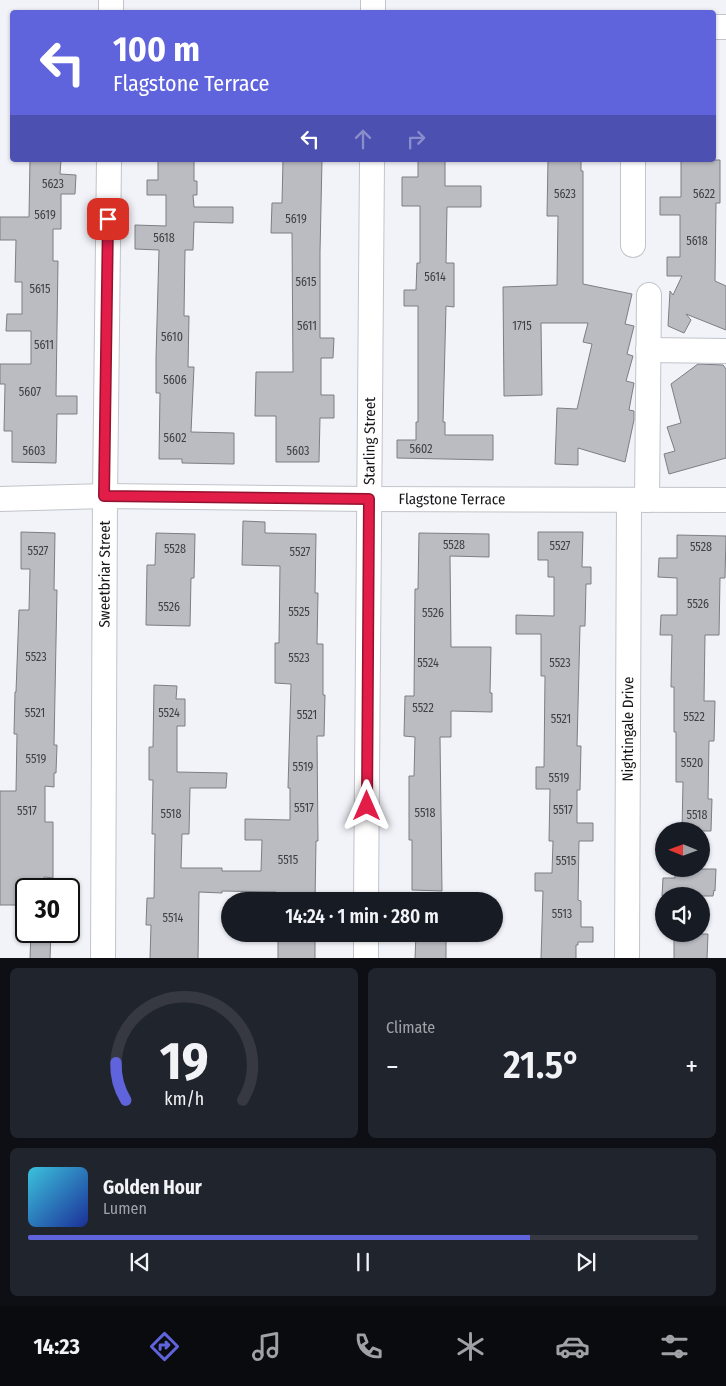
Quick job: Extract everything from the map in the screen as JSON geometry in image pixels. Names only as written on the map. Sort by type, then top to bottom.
[{"type":"street","name":"Sweetbriar Street","points":[[103,958],[104,496],[109,162]]},
{"type":"street","name":"Starling Street","points":[[366,892],[372,162]]},
{"type":"street","points":[[633,162],[633,245]]},
{"type":"street","name":"Nightingale Drive","points":[[627,958],[638,500],[648,350],[649,295]]},
{"type":"street","points":[[648,350],[726,351]]},
{"type":"street","name":"Flagstone Terrace","points":[[0,499],[104,496],[726,500]]},
{"type":"street","points":[[366,942],[366,958]]},
{"type":"building","points":[[716,160],[720,160],[720,203],[716,203],[715,281],[726,286],[726,330],[686,314],[691,320],[684,333],[668,326],[670,291],[673,295],[682,276],[667,276],[667,257],[680,257],[680,215],[660,215],[660,197],[681,197],[681,162],[716,162]]},
{"type":"building","points":[[30,162],[61,162],[60,174],[76,175],[75,194],[61,194],[61,229],[53,229],[53,261],[58,261],[56,396],[77,396],[77,414],[57,414],[56,463],[12,462],[12,431],[4,431],[5,384],[0,384],[0,364],[31,364],[31,331],[6,331],[7,314],[22,314],[22,282],[15,282],[16,240],[0,240],[0,217],[29,217]]},
{"type":"building","points":[[158,162],[194,162],[194,181],[197,181],[197,195],[193,195],[194,207],[233,207],[233,223],[194,222],[193,250],[185,250],[184,316],[189,316],[188,367],[194,367],[191,432],[234,433],[234,464],[182,463],[182,459],[159,459],[160,393],[156,393],[156,358],[159,250],[135,249],[135,225],[166,226],[166,195],[147,195],[147,180],[158,180]]},
{"type":"building","points":[[283,162],[322,162],[320,338],[334,338],[333,358],[321,358],[321,395],[334,395],[334,418],[320,418],[319,462],[276,462],[276,416],[255,416],[256,372],[293,372],[292,233],[271,233],[272,203],[282,203]]},
{"type":"building","points":[[418,162],[445,162],[445,186],[481,186],[481,207],[447,207],[446,263],[454,263],[454,307],[446,306],[443,422],[445,422],[445,435],[493,435],[493,460],[397,458],[397,440],[416,440],[416,422],[418,422],[418,306],[404,306],[404,290],[416,290],[417,263],[420,263],[420,206],[402,206],[402,177],[418,177]]},
{"type":"building","points":[[548,162],[581,162],[581,171],[583,171],[583,284],[632,294],[625,324],[634,326],[627,354],[633,356],[626,381],[634,383],[629,410],[634,411],[634,420],[625,462],[578,448],[578,465],[555,464],[557,408],[577,409],[592,344],[583,342],[588,323],[541,323],[542,395],[504,396],[503,287],[557,285],[558,216],[547,216]]},
{"type":"building","points":[[698,364],[723,365],[726,369],[726,458],[669,474],[664,454],[675,451],[667,427],[681,423],[671,384]]},
{"type":"building","points":[[243,521],[265,522],[265,533],[316,534],[315,593],[318,593],[317,644],[323,644],[323,695],[325,695],[324,736],[317,736],[318,841],[316,841],[315,892],[199,892],[198,958],[150,958],[151,925],[146,925],[147,898],[154,898],[155,834],[152,834],[153,780],[149,780],[149,747],[153,747],[154,685],[177,686],[176,699],[185,699],[185,726],[177,726],[177,772],[227,773],[226,788],[190,788],[189,834],[182,834],[181,868],[222,868],[222,871],[261,871],[262,840],[245,840],[245,819],[290,820],[290,788],[288,788],[291,684],[275,683],[275,643],[279,643],[280,566],[242,565]]},
{"type":"building","points":[[21,532],[55,533],[54,590],[57,590],[54,745],[57,745],[56,773],[54,773],[54,787],[45,786],[45,822],[53,822],[53,878],[15,878],[15,905],[0,905],[0,791],[16,791],[17,734],[14,734],[19,610],[29,610],[30,569],[21,569]]},
{"type":"building","points":[[538,532],[583,532],[582,567],[591,567],[591,584],[586,584],[585,626],[580,626],[577,746],[581,746],[580,790],[577,790],[577,823],[593,823],[593,841],[579,841],[578,900],[581,901],[581,927],[593,927],[593,942],[578,942],[578,945],[576,945],[576,958],[541,958],[543,891],[535,891],[535,873],[552,873],[553,841],[549,841],[550,789],[536,789],[536,767],[544,767],[545,676],[541,676],[541,634],[516,634],[516,615],[554,616],[554,577],[548,577],[548,560],[538,560]]},
{"type":"building","points":[[156,533],[195,534],[194,578],[191,578],[190,626],[146,625],[147,565],[155,565]]},
{"type":"building","points":[[419,533],[489,534],[489,557],[450,556],[451,647],[491,647],[490,693],[492,693],[492,712],[451,711],[451,737],[440,737],[442,891],[412,890],[412,840],[409,840],[409,776],[414,776],[415,737],[404,736],[405,696],[414,696],[415,589],[418,589]]},
{"type":"building","points":[[677,535],[726,536],[725,578],[720,578],[719,635],[705,635],[704,701],[715,701],[714,741],[709,741],[708,799],[712,799],[711,831],[710,822],[682,822],[683,782],[676,782],[674,687],[671,687],[672,635],[660,635],[661,615],[677,615],[677,578],[658,577],[659,558],[677,558]]},
{"type":"building","points":[[710,869],[716,869],[713,896],[710,896],[710,887],[662,887],[663,878],[710,878]]},
{"type":"building","points":[[278,942],[315,942],[315,958],[278,958]]},
{"type":"building","points":[[416,942],[446,942],[446,958],[415,958]]},
{"type":"building","points":[[674,942],[708,942],[707,958],[674,958]]},
{"type":"building","points":[[31,943],[51,943],[50,958],[30,958]]},
{"type":"route","points":[[108,219],[104,496],[369,499],[367,806]]}]
